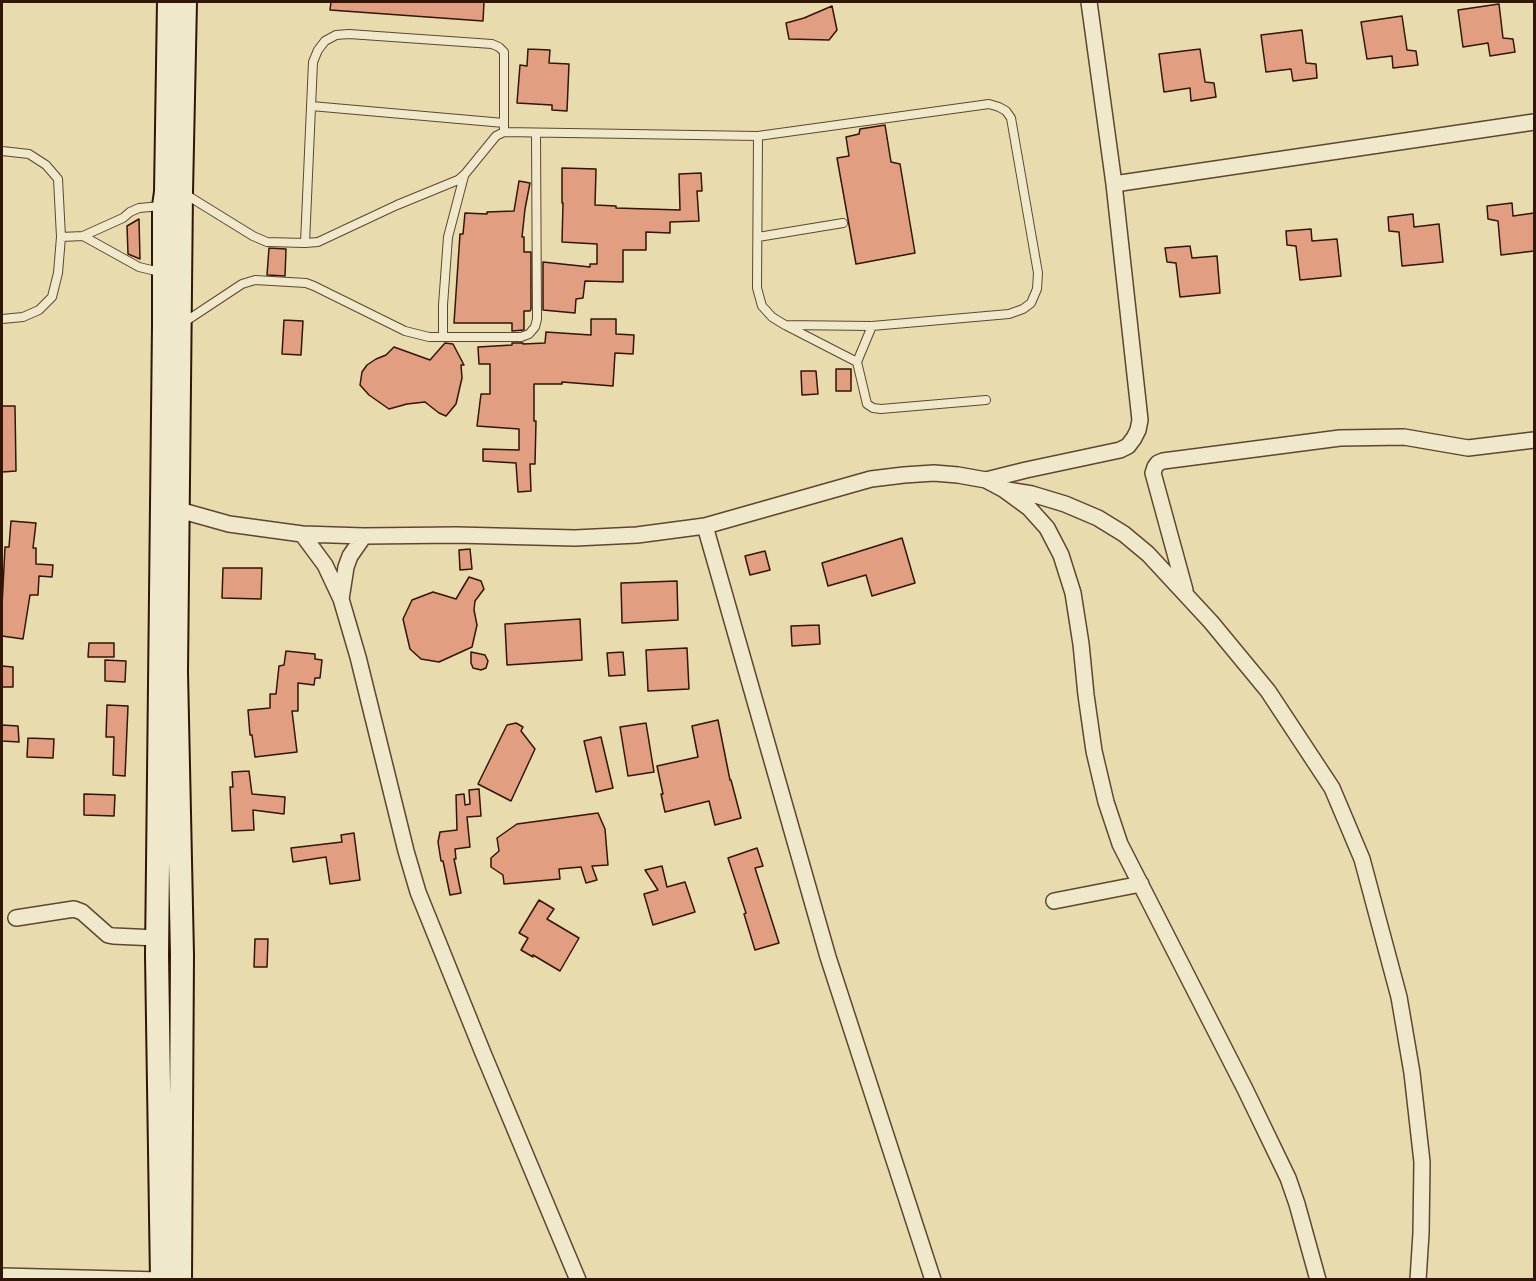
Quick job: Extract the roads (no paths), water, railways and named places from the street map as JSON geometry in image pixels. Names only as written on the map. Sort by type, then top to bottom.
[{"type":"main road","points":[[162,1280],[157,938],[173,325],[173,199],[166,192],[169,2]]},
{"type":"main road","points":[[180,1279],[182,955],[176,672],[179,510],[173,325],[165,273],[173,199],[185,2]]},
{"type":"street","points":[[986,480],[1120,450],[1128,446],[1138,430],[1140,420],[1114,184],[1089,2]]},
{"type":"street","points":[[1114,184],[1534,122]]},
{"type":"street","points":[[1185,593],[1153,473],[1158,463],[1162,461],[1340,438],[1404,437],[1468,448],[1534,440]]},
{"type":"street","points":[[179,510],[229,524],[302,534],[575,538],[637,535],[705,526],[871,479],[904,475],[934,473],[986,480],[1003,489],[1029,508],[1047,528],[1061,555],[1073,593],[1094,752],[1106,802],[1120,844],[1288,1178],[1318,1280]]},
{"type":"street","points":[[1003,489],[1043,497],[1098,518],[1124,534],[1148,554],[1211,622],[1275,700],[1332,788],[1362,859],[1399,997],[1412,1073],[1422,1162],[1418,1280]]},
{"type":"street","points":[[705,526],[828,957],[933,1280]]},
{"type":"street","points":[[302,534],[325,565],[341,598],[418,892],[578,1280]]},
{"type":"street","points":[[341,598],[350,556],[364,536]]},
{"type":"street","points":[[1053,901],[1141,884]]},
{"type":"street","points":[[16,918],[74,909],[82,912],[108,935],[157,938]]},
{"type":"street","points":[[2,1276],[180,1279]]},
{"type":"lane","points":[[305,243],[313,62],[325,41],[336,35],[349,34],[499,46],[504,52],[504,132]]},
{"type":"lane","points":[[61,237],[83,236],[139,208],[173,199],[267,242],[318,242],[397,205],[458,180],[496,136],[504,132],[758,136],[988,104],[999,106],[1006,111],[1011,118],[1038,273],[1037,290],[1031,303],[1009,314],[872,326],[785,325]]},
{"type":"lane","points":[[312,106],[504,123]]},
{"type":"lane","points":[[173,325],[242,284],[255,280],[306,283],[405,331],[429,337],[521,337],[529,334],[535,327],[537,319],[536,133]]},
{"type":"lane","points":[[758,136],[757,288],[762,306],[772,317],[785,325],[857,362]]},
{"type":"lane","points":[[2,151],[29,154],[46,165],[58,179],[61,237],[58,273],[52,297],[39,310],[23,317],[2,318]]},
{"type":"lane","points":[[443,337],[448,237],[465,174]]},
{"type":"lane","points":[[758,237],[843,223]]},
{"type":"lane","points":[[83,236],[139,267],[165,273]]},
{"type":"lane","points":[[872,326],[857,362],[867,404],[873,408],[986,400]]}]
